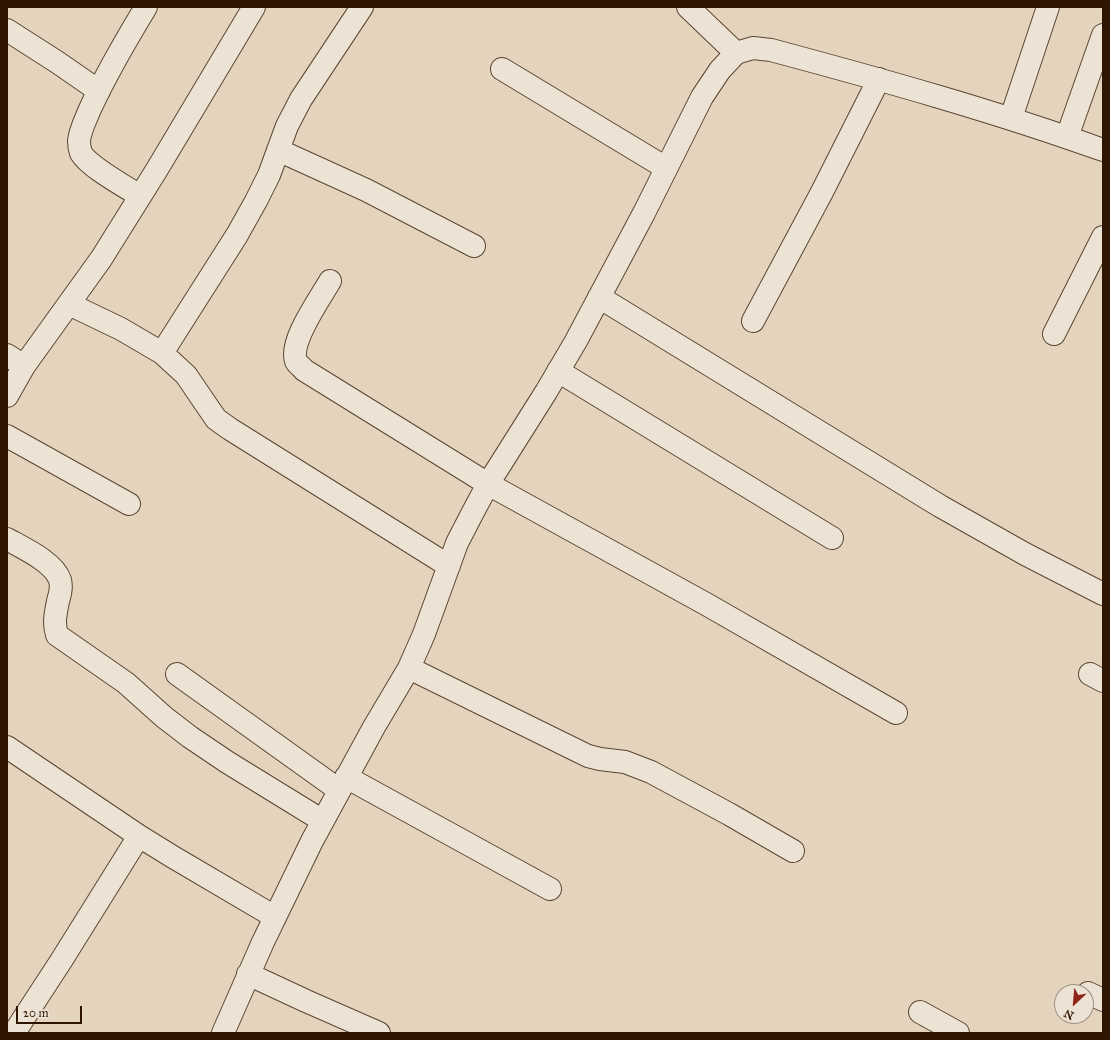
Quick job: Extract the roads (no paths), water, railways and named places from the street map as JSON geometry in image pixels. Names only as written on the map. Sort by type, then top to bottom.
[{"type":"street","points":[[140,196],[102,172],[81,153],[79,142],[82,127],[99,91],[146,7]]},
{"type":"street","points":[[7,396],[15,360],[69,304],[101,259],[254,7]]},
{"type":"street","points":[[162,353],[245,221],[266,181],[287,126],[301,99],[362,7]]},
{"type":"street","points":[[688,7],[736,53]]},
{"type":"street","points":[[1011,118],[1048,7]]},
{"type":"street","points":[[7,30],[99,91]]},
{"type":"street","points":[[1067,137],[1103,35]]},
{"type":"street","points":[[223,1033],[248,974],[323,821],[408,668],[424,634],[457,543],[488,484],[558,371],[599,297],[702,97],[720,70],[736,53],[753,48],[771,50],[879,79],[1011,118],[1103,150]]},
{"type":"street","points":[[502,69],[666,168]]},
{"type":"street","points":[[753,321],[822,192],[879,79]]},
{"type":"street","points":[[278,150],[366,190],[474,246]]},
{"type":"street","points":[[1054,334],[1103,237]]},
{"type":"street","points":[[330,282],[299,334],[295,349],[296,362],[304,370],[488,484],[706,604],[896,713]]},
{"type":"street","points":[[599,297],[940,506],[1025,554],[1103,594]]},
{"type":"street","points":[[69,304],[121,329],[162,353],[186,375],[216,419],[449,566]]},
{"type":"street","points":[[558,371],[832,538]]},
{"type":"street","points":[[7,436],[129,504]]},
{"type":"street","points":[[7,540],[30,552],[47,564],[56,573],[61,581],[61,591],[54,617],[56,634],[126,684],[190,737],[227,762],[323,821]]},
{"type":"street","points":[[408,668],[581,753],[600,759],[625,762],[651,772],[729,814],[793,851]]},
{"type":"street","points":[[177,674],[343,784],[550,889]]},
{"type":"street","points":[[7,747],[139,836],[275,917]]},
{"type":"street","points":[[14,1033],[139,836]]},
{"type":"street","points":[[248,974],[379,1033]]},
{"type":"street","points":[[920,1012],[958,1033]]}]
